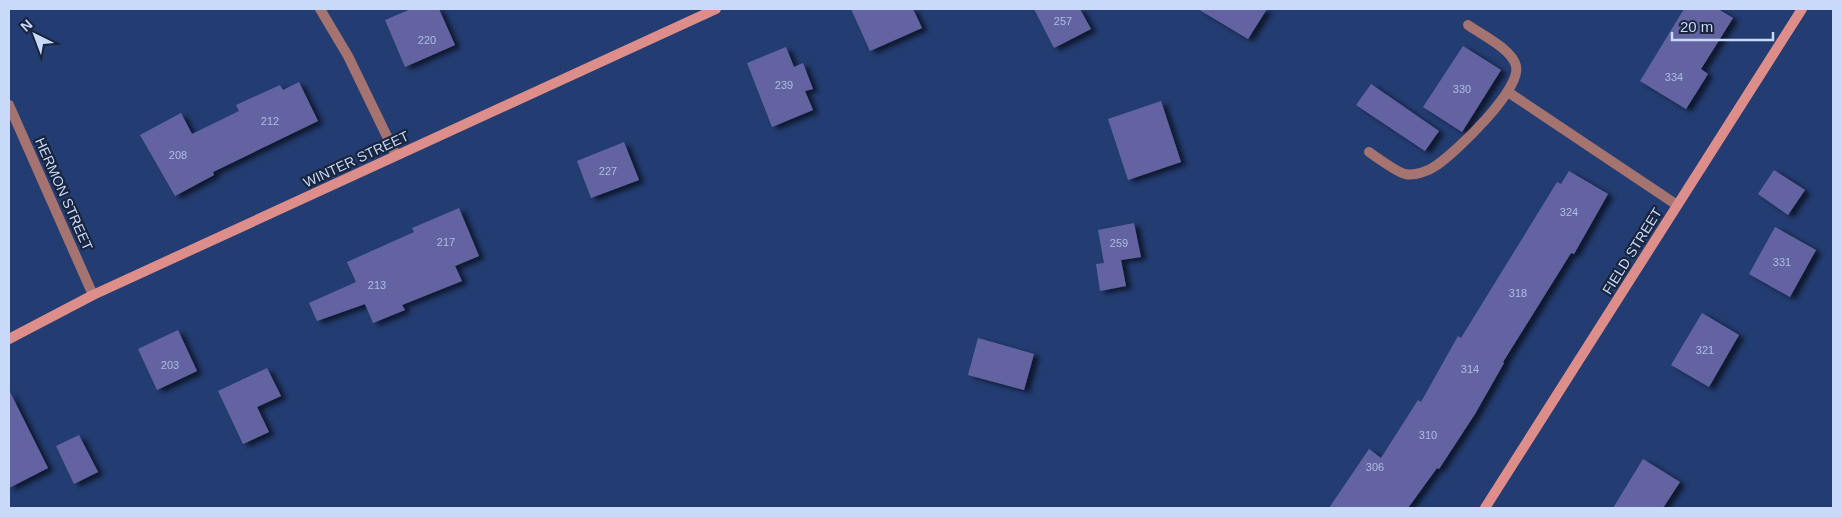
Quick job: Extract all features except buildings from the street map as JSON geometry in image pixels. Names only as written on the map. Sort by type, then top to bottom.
[{"type":"main road","name":"WINTER STREET","points":[[9,338],[93,295],[716,9]]},
{"type":"main road","name":"FIELD STREET","points":[[1485,508],[1802,9]]},
{"type":"street","points":[[320,9],[348,56],[396,155]]},
{"type":"street","points":[[1369,152],[1404,174],[1422,172],[1437,165],[1479,127],[1508,92],[1515,80],[1517,68],[1509,52],[1468,25]]},
{"type":"street","points":[[1508,92],[1677,205]]},
{"type":"street","name":"HERMON STREET","points":[[9,105],[93,295]]}]
